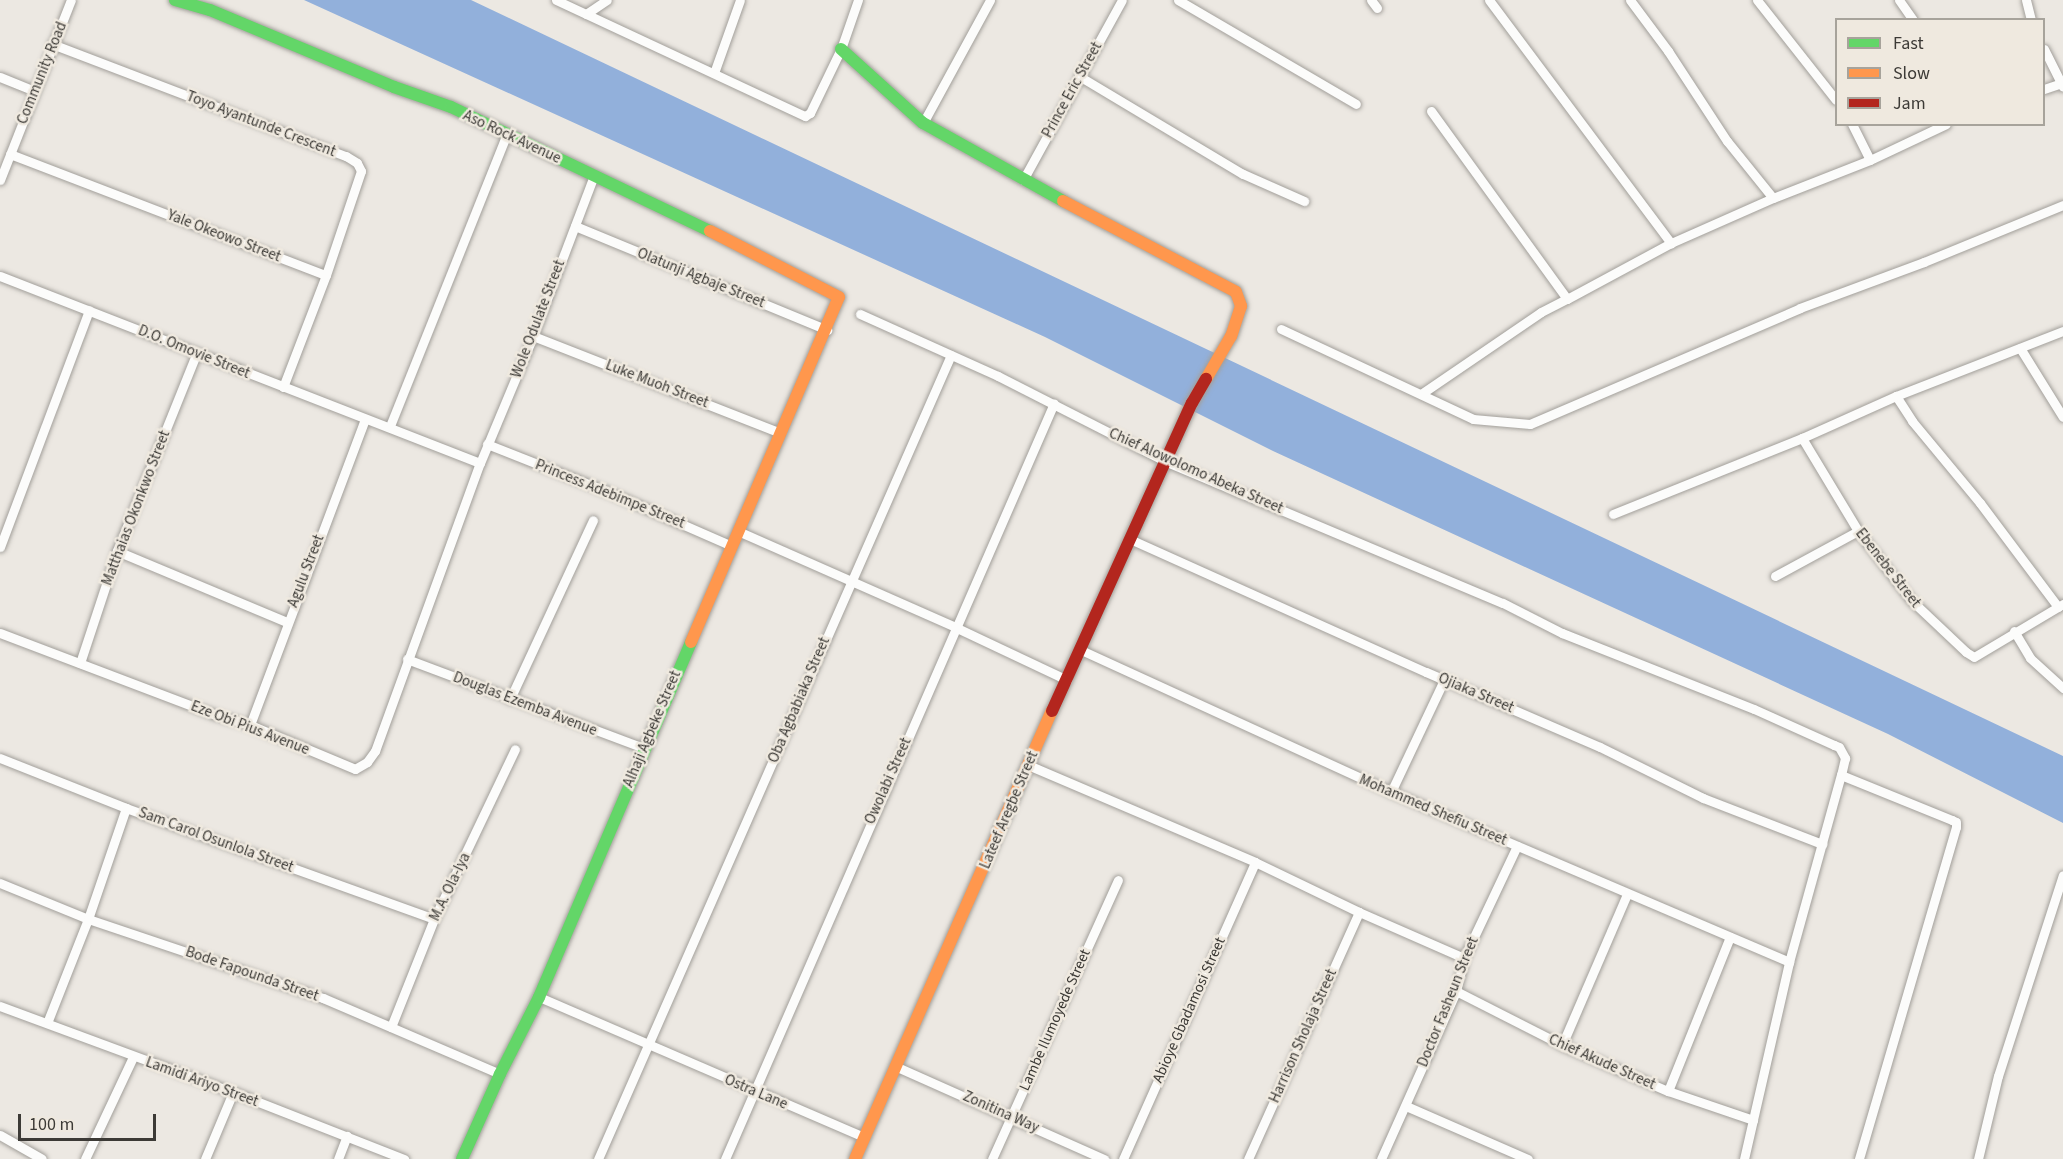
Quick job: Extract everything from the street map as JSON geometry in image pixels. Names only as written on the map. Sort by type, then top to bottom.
[{"type":"street","name":"Community Road","points":[[0,180],[71,0]]},
{"type":"street","name":"Aso Rock Avenue","points":[[175,0],[210,10],[394,87],[450,107],[506,136],[695,223],[839,297]]},
{"type":"street","points":[[556,0],[714,73],[799,116],[810,113],[841,49],[858,0]]},
{"type":"street","points":[[586,14],[607,0]]},
{"type":"street","points":[[714,73],[740,0]]},
{"type":"street","points":[[922,123],[990,0]]},
{"type":"street","name":"Prince Eric Street","points":[[1023,180],[1122,0]]},
{"type":"street","points":[[1178,0],[1356,104]]},
{"type":"street","points":[[1489,0],[1671,243]]},
{"type":"street","points":[[1630,0],[1668,51],[1727,141],[1773,198]]},
{"type":"street","points":[[1757,0],[1835,99]]},
{"type":"street","points":[[1899,0],[1912,18]]},
{"type":"street","points":[[2026,0],[2030,18]]},
{"type":"street","name":"Toyo Ayantunde Crescent","points":[[52,44],[346,156],[357,163],[361,171],[326,275]]},
{"type":"street","name":"Lateef Aregbe Street","points":[[841,49],[922,123],[1023,180],[1236,292],[1241,306],[1231,336],[1192,403],[1132,540],[1066,680],[855,1159]]},
{"type":"street","points":[[2045,53],[2062,85],[2045,89]]},
{"type":"street","points":[[1079,76],[1243,174],[1304,201]]},
{"type":"street","points":[[0,77],[34,91]]},
{"type":"street","points":[[1431,111],[1567,299]]},
{"type":"street","points":[[1853,126],[1870,160]]},
{"type":"street","points":[[1421,394],[1541,312],[1671,243],[1773,198],[1870,160],[1942,126]]},
{"type":"street","points":[[390,426],[506,136]]},
{"type":"street","name":"Yale Okeowo Street","points":[[10,153],[326,275]]},
{"type":"street","name":"Wole Odulate Street","points":[[480,463],[533,336],[594,175]]},
{"type":"street","points":[[1281,329],[1473,418],[1530,424],[1800,308],[2063,205]]},
{"type":"street","name":"Olatunji Agbaje Street","points":[[574,226],[827,330]]},
{"type":"street","points":[[283,387],[326,275]]},
{"type":"street","name":"D.O. Omovie Street","points":[[0,276],[365,419],[390,426],[480,463]]},
{"type":"street","name":"Alhaji Agbeke Street","points":[[462,1159],[500,1074],[539,997],[644,748],[827,330],[839,297]]},
{"type":"street","points":[[0,547],[89,310]]},
{"type":"street","name":"Chief Alowolomo Abeka Street","points":[[860,314],[1054,403],[1167,462],[1503,603],[1562,633],[1754,709],[1839,747],[1845,758],[1789,962],[1744,1159]]},
{"type":"street","points":[[1613,514],[1802,438],[1896,396],[2063,331]]},
{"type":"street","name":"Luke Muoh Street","points":[[533,336],[782,433]]},
{"type":"street","points":[[2020,348],[2063,417]]},
{"type":"street","name":"Matthaias Okonkwo Street","points":[[80,663],[117,551],[196,354]]},
{"type":"street","name":"Oba Agbabiaka Street","points":[[598,1159],[951,355]]},
{"type":"street","points":[[1896,396],[1912,421],[2061,605]]},
{"type":"street","name":"Owolabi Street","points":[[725,1159],[753,1090],[1054,403]]},
{"type":"street","name":"Agulu Street","points":[[250,725],[365,419]]},
{"type":"street","name":"Ebenebe Street","points":[[1802,438],[1858,531],[1912,602],[1966,652],[1974,657],[2061,605]]},
{"type":"street","name":"Princess Adebimpe Street","points":[[487,444],[606,491],[732,546]]},
{"type":"street","name":"Eze Obi Pius Avenue","points":[[0,633],[216,716],[250,725],[355,769],[367,762],[375,751],[480,463]]},
{"type":"street","points":[[510,699],[593,520]]},
{"type":"street","points":[[1775,576],[1858,531]]},
{"type":"street","points":[[740,532],[955,627],[1066,680]]},
{"type":"street","name":"Ojiaka Street","points":[[1132,540],[1444,680],[1600,747],[1702,798],[1822,843]]},
{"type":"street","points":[[117,551],[287,622]]},
{"type":"street","points":[[2014,632],[2030,658],[2063,688]]},
{"type":"street","name":"Mohammed Shefiu Street","points":[[1081,650],[1391,792],[1789,962]]},
{"type":"street","name":"Douglas Ezemba Avenue","points":[[407,659],[644,748]]},
{"type":"street","points":[[1391,792],[1444,680]]},
{"type":"street","name":"M.A. Ola-Iya","points":[[391,1027],[434,919],[515,749]]},
{"type":"street","name":"Sam Carol Osunlola Street","points":[[0,758],[126,807],[434,919]]},
{"type":"street","points":[[1028,765],[1255,862],[1359,912],[1464,958]]},
{"type":"street","points":[[1841,775],[1956,822],[1860,1159]]},
{"type":"street","points":[[47,1023],[88,919],[126,807]]},
{"type":"street","name":"Doctor Fasheun Street","points":[[1381,1159],[1456,991],[1464,958],[1517,846]]},
{"type":"street","name":"Abioye Gbadamosi Street","points":[[1123,1159],[1255,862]]},
{"type":"street","points":[[1978,1159],[1998,1076],[2063,875]]},
{"type":"street","name":"Lambe Ilumoyede Street","points":[[992,1159],[1118,880]]},
{"type":"street","name":"Bode Fapounda Street","points":[[0,883],[88,919],[323,998],[500,1074]]},
{"type":"street","points":[[1562,1045],[1627,894]]},
{"type":"street","name":"Harrison Sholaja Street","points":[[1248,1159],[1359,912]]},
{"type":"street","points":[[1668,1091],[1730,937]]},
{"type":"street","name":"Chief Akude Street","points":[[1456,991],[1562,1045],[1668,1091],[1753,1120]]},
{"type":"street","name":"Ostra Lane","points":[[539,997],[864,1137]]},
{"type":"street","name":"Lamidi Ariyo Street","points":[[0,1006],[233,1092],[404,1159]]},
{"type":"street","points":[[85,1159],[133,1057]]},
{"type":"street","name":"Zonitina Way","points":[[897,1066],[1104,1159]]},
{"type":"street","points":[[205,1159],[233,1092]]},
{"type":"street","points":[[1406,1106],[1528,1159]]},
{"type":"street","points":[[0,1135],[42,1159]]},
{"type":"street","points":[[338,1159],[347,1136]]},
{"type":"water","points":[[304,0],[471,0],[2063,756],[2063,823],[1888,734],[1273,451],[1045,337]]},
{"type":"traffic: fast","points":[[175,0],[210,10],[394,87],[451,107],[710,231]]},
{"type":"traffic: fast","points":[[841,49],[923,123],[1063,201]]},
{"type":"traffic: fast","points":[[462,1159],[500,1074],[539,997],[691,642]]},
{"type":"traffic: slow","points":[[1063,201],[1236,292],[1241,306],[1231,336],[1206,379]]},
{"type":"traffic: slow","points":[[691,642],[839,297],[710,231]]},
{"type":"traffic: slow","points":[[855,1159],[1052,711]]},
{"type":"traffic: jam","points":[[1052,711],[1192,403],[1206,379]]}]
